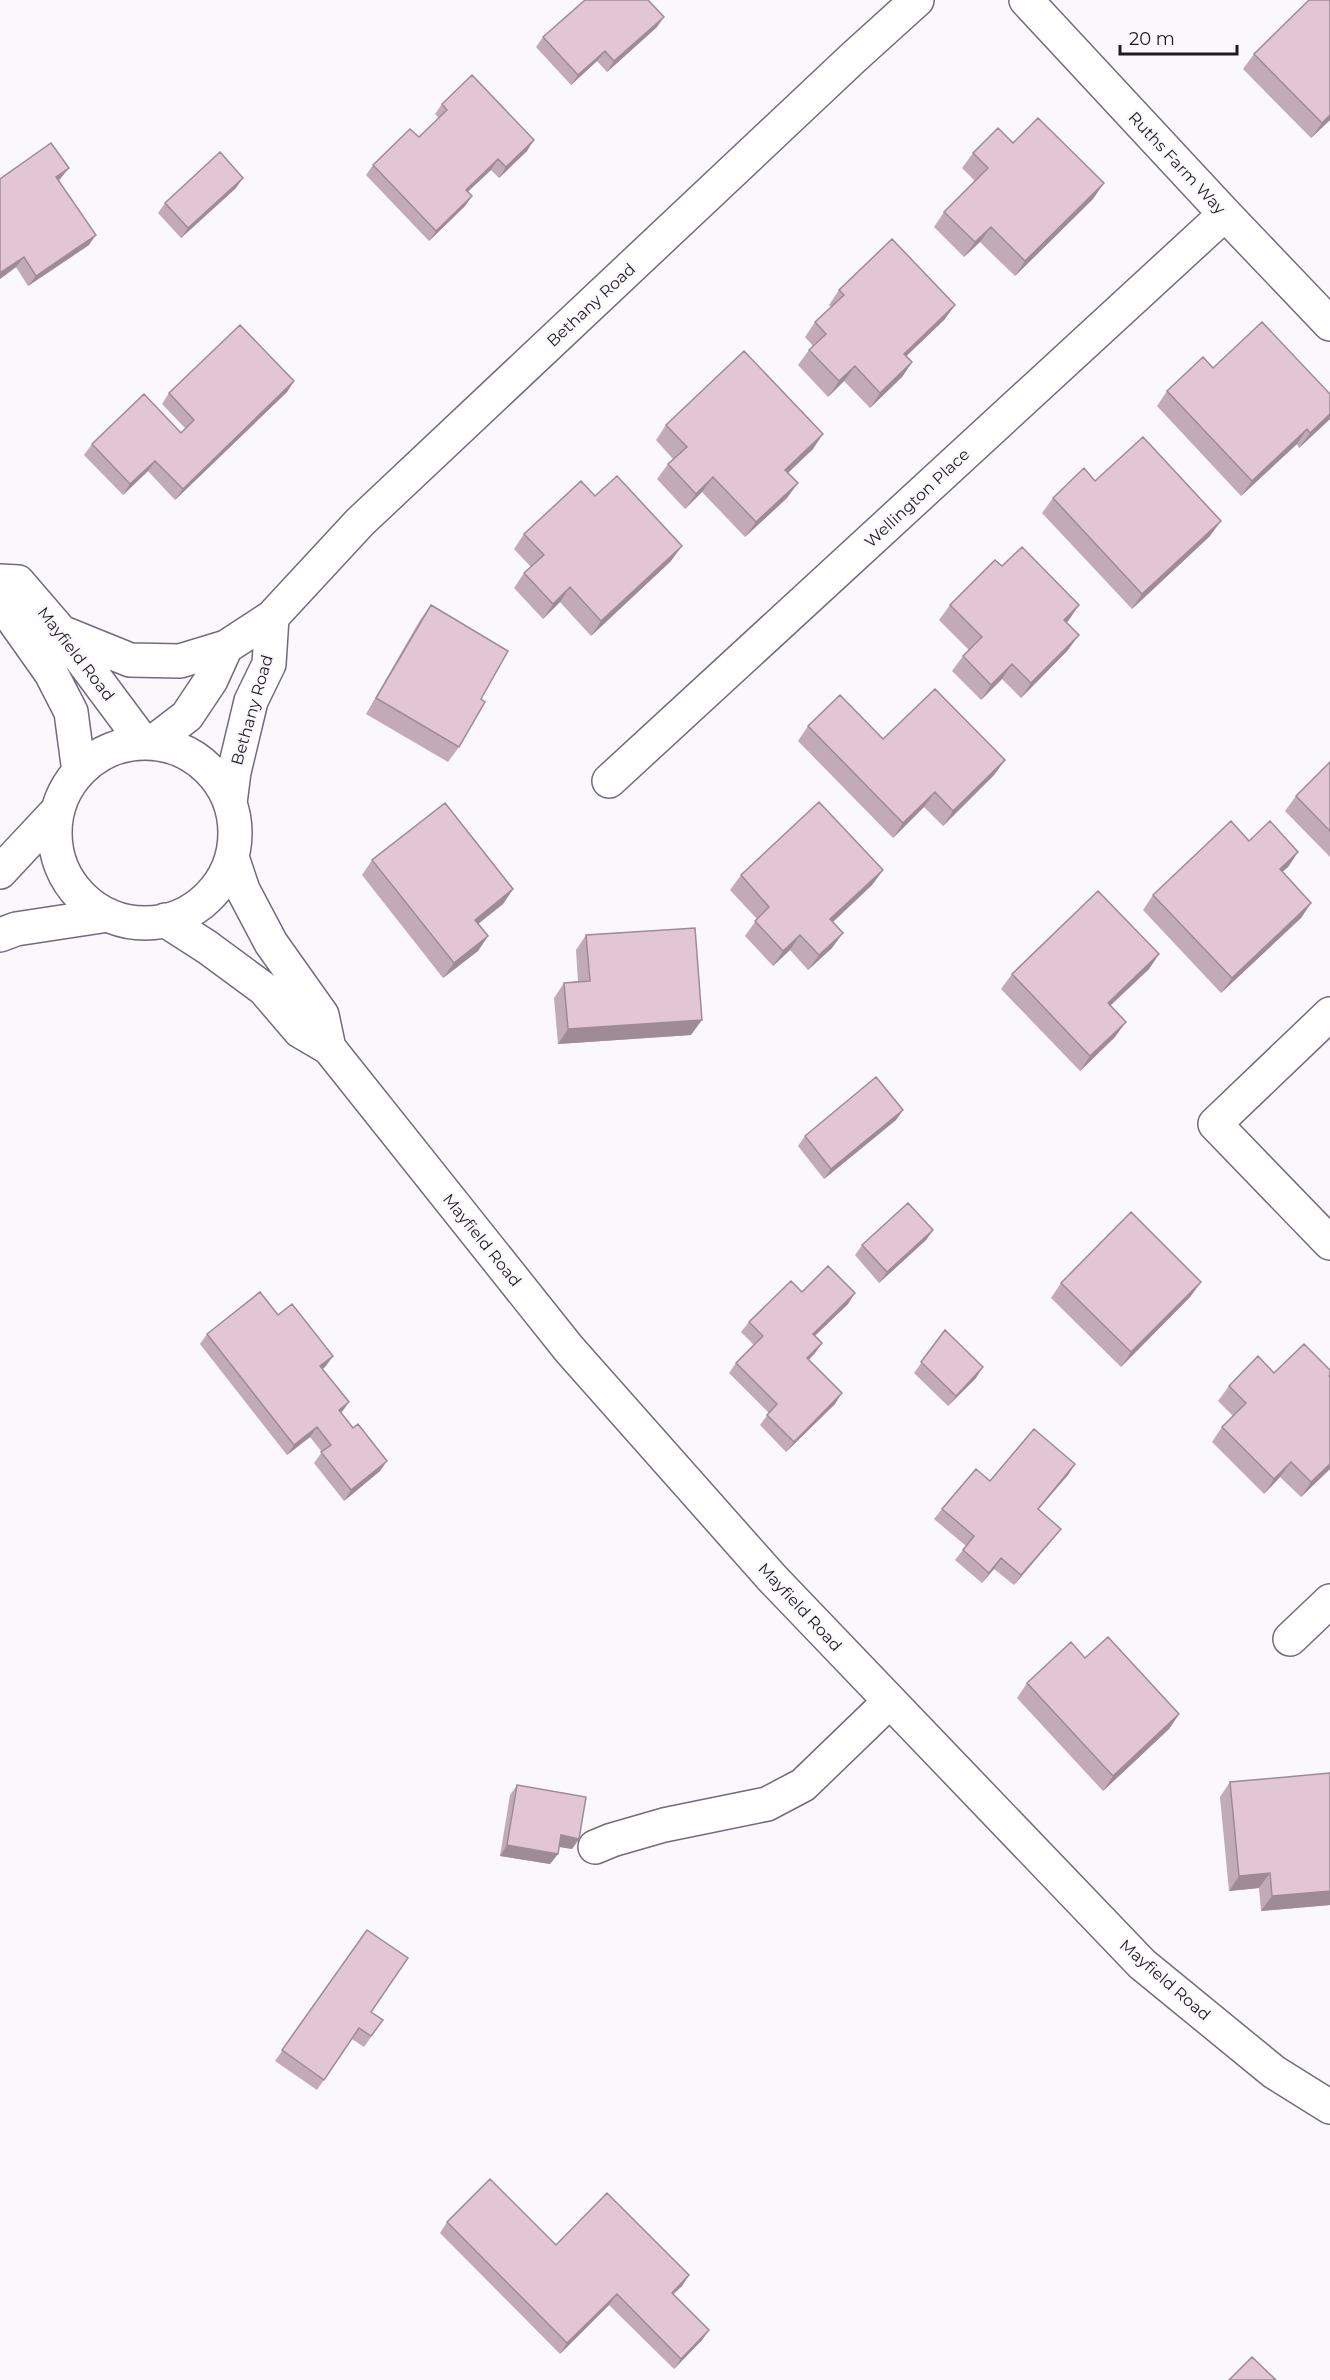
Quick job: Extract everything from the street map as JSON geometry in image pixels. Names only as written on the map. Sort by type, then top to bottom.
[{"type":"street","name":"Bethany Road","points":[[226,647],[272,616],[360,522],[845,65],[917,0]]},
{"type":"street","name":"Ruths Farm Way","points":[[1026,0],[1330,324]]},
{"type":"street","name":"Wellington Place","points":[[609,781],[1225,214]]},
{"type":"street","name":"Mayfield Road","points":[[0,580],[18,582],[61,632],[148,742]]},
{"type":"street","name":"Mayfield Road","points":[[0,600],[51,673],[71,712],[79,772]]},
{"type":"street","name":"Bethany Road","points":[[230,803],[234,772],[251,701],[269,664],[272,616]]},
{"type":"street","points":[[61,632],[130,660],[180,661],[226,647]]},
{"type":"street","points":[[148,742],[187,716],[211,680],[226,647]]},
{"type":"street","points":[[148,742],[174,747],[202,762],[222,785],[234,815],[235,846],[226,876],[206,901],[179,917],[148,924],[121,920],[95,909],[75,890],[61,865],[54,837],[57,810],[69,783],[79,772],[88,763],[112,748],[148,742]]},
{"type":"street","points":[[0,872],[57,810]]},
{"type":"street","name":"Mayfield Road","points":[[232,857],[243,890],[271,943],[322,1015],[329,1048]]},
{"type":"street","points":[[0,935],[27,927],[108,915]]},
{"type":"street","name":"Mayfield Road","points":[[165,920],[207,947],[264,989],[300,1031],[329,1048],[569,1349],[771,1578],[1142,1964],[1274,2072],[1330,2107]]},
{"type":"street","points":[[1330,1014],[1215,1124],[1330,1243]]},
{"type":"street","points":[[1290,1639],[1330,1601]]},
{"type":"street","points":[[596,1847],[664,1825],[767,1804],[803,1785],[890,1701]]},
{"type":"building","points":[[585,0],[648,0],[664,17],[614,61],[605,51],[578,75],[543,37]]},
{"type":"building","points":[[1309,0],[1330,0],[1330,115],[1322,123],[1254,54]]},
{"type":"building","points":[[472,75],[534,140],[506,167],[498,159],[466,190],[472,196],[436,231],[373,165],[410,129],[419,137],[447,110],[442,104]]},
{"type":"building","points":[[1038,118],[1104,183],[1025,261],[991,227],[975,242],[944,212],[988,168],[973,153],[998,128],[1013,143]]},
{"type":"building","points":[[51,143],[69,168],[56,177],[96,235],[36,276],[24,257],[0,273],[0,179]]},
{"type":"building","points":[[220,152],[243,178],[188,228],[165,203]]},
{"type":"building","points":[[892,239],[955,305],[904,354],[912,362],[880,393],[855,366],[839,381],[809,350],[826,334],[815,322],[844,295],[839,290]]},
{"type":"building","points":[[1262,322],[1330,394],[1330,414],[1310,433],[1307,429],[1252,481],[1167,391],[1203,357],[1213,368]]},
{"type":"building","points":[[240,325],[294,381],[183,489],[155,461],[130,484],[92,444],[144,394],[181,433],[194,420],[169,393]]},
{"type":"building","points":[[744,351],[823,434],[785,470],[798,483],[756,522],[713,477],[696,494],[668,464],[687,447],[666,425]]},
{"type":"building","points":[[1143,437],[1221,521],[1142,594],[1053,498],[1084,468],[1095,481]]},
{"type":"building","points":[[617,476],[682,546],[601,621],[570,587],[553,604],[524,573],[544,555],[524,534],[581,481],[595,496]]},
{"type":"building","points":[[1022,547],[1079,605],[1064,620],[1079,635],[1031,683],[1012,664],[991,685],[963,656],[982,637],[950,605],[995,560],[1002,566]]},
{"type":"building","points":[[431,605],[508,651],[481,699],[485,702],[459,747],[376,698]]},
{"type":"building","points":[[935,689],[1005,760],[953,811],[935,792],[903,823],[808,726],[840,695],[883,739]]},
{"type":"building","points":[[1330,762],[1330,831],[1296,796]]},
{"type":"building","points":[[819,802],[883,870],[830,919],[843,933],[819,955],[800,935],[783,951],[755,921],[769,907],[741,875]]},
{"type":"building","points":[[445,803],[513,889],[475,920],[488,936],[454,963],[372,860]]},
{"type":"building","points":[[1231,821],[1249,841],[1270,821],[1298,852],[1280,869],[1311,903],[1232,978],[1153,895]]},
{"type":"building","points":[[1098,891],[1159,954],[1108,1003],[1126,1022],[1090,1056],[1012,974]]},
{"type":"building","points":[[695,928],[702,1020],[568,1029],[564,983],[590,981],[586,935]]},
{"type":"building","points":[[876,1077],[903,1110],[831,1169],[805,1136]]},
{"type":"building","points":[[908,1203],[933,1230],[887,1272],[862,1245]]},
{"type":"building","points":[[1131,1212],[1201,1282],[1131,1352],[1061,1283]]},
{"type":"building","points":[[828,1266],[855,1293],[813,1334],[822,1343],[807,1358],[842,1393],[794,1442],[767,1415],[777,1404],[736,1363],[763,1336],[749,1322],[791,1281],[802,1292]]},
{"type":"building","points":[[260,1292],[278,1315],[292,1304],[333,1356],[320,1366],[349,1402],[339,1410],[353,1428],[358,1424],[387,1461],[351,1490],[321,1452],[331,1445],[317,1427],[294,1445],[207,1334]]},
{"type":"building","points":[[945,1330],[983,1367],[956,1396],[921,1362]]},
{"type":"building","points":[[1304,1344],[1330,1370],[1330,1464],[1311,1482],[1291,1462],[1274,1479],[1222,1427],[1246,1403],[1229,1386],[1258,1356],[1274,1373]]},
{"type":"building","points":[[1034,1429],[1075,1464],[1038,1509],[1061,1529],[1021,1575],[1001,1558],[989,1573],[963,1550],[974,1536],[942,1509],[976,1469],[990,1481]]},
{"type":"building","points":[[1108,1637],[1179,1714],[1113,1776],[1027,1683],[1071,1642],[1085,1658]]},
{"type":"building","points":[[1330,1773],[1330,1891],[1272,1896],[1270,1873],[1239,1876],[1230,1782]]},
{"type":"building","points":[[517,1785],[586,1797],[579,1839],[561,1835],[558,1854],[507,1845]]},
{"type":"building","points":[[367,1930],[408,1958],[371,2012],[383,2020],[371,2036],[359,2028],[324,2080],[282,2050]]},
{"type":"building","points":[[490,2179],[556,2245],[607,2193],[689,2275],[672,2293],[709,2330],[681,2359],[617,2294],[567,2343],[447,2222]]},
{"type":"building","points":[[1252,2357],[1276,2380],[1229,2380]]}]
